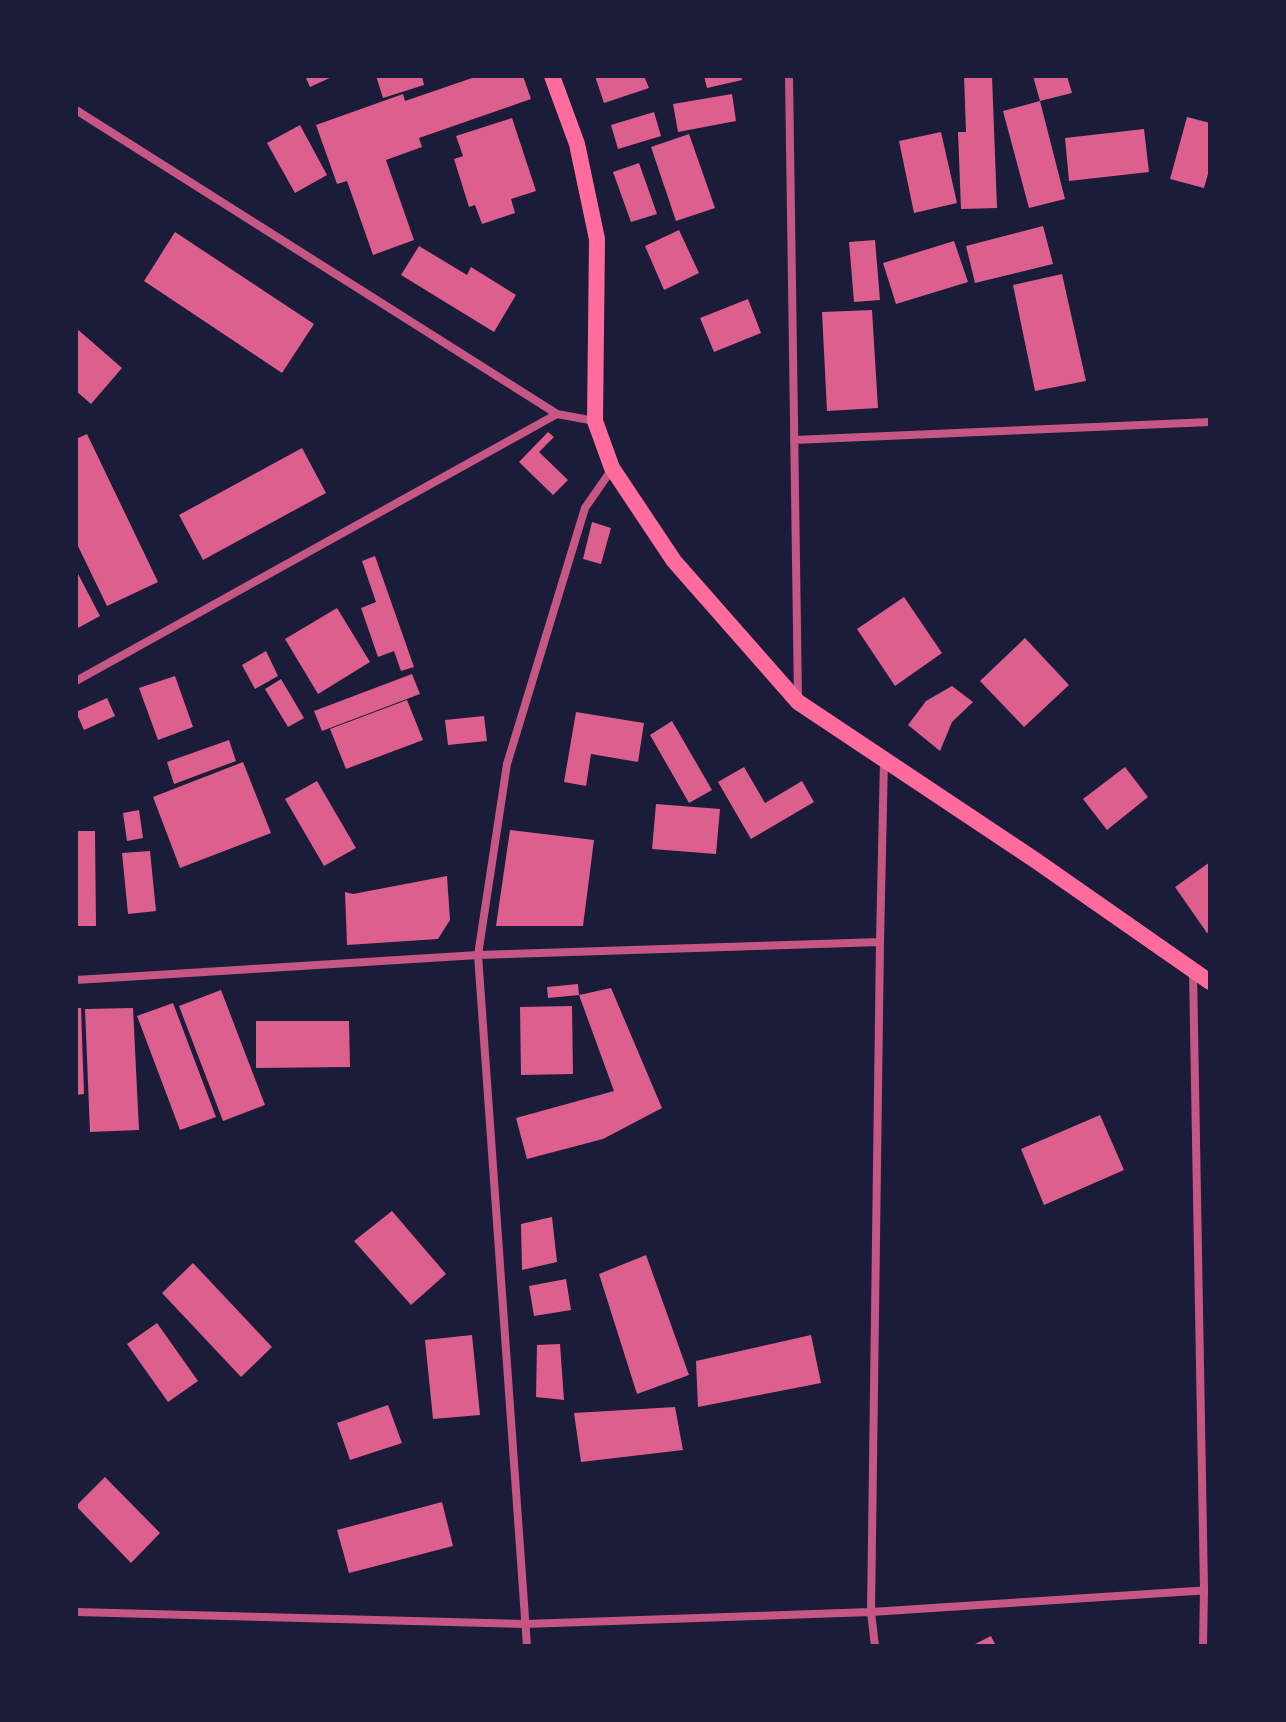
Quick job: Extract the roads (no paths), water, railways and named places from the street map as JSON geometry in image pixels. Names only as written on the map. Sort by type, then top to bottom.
[{"type":"main road","points":[[552,76],[577,144],[597,239],[595,421],[612,468],[674,561],[798,702],[1035,860],[1210,982]]},
{"type":"street","points":[[789,76],[798,702]]},
{"type":"street","points":[[76,110],[557,414],[595,421]]},
{"type":"street","points":[[76,681],[557,414]]},
{"type":"street","points":[[794,440],[1210,422]]},
{"type":"street","points":[[527,1646],[478,955],[507,764],[585,508],[612,468]]},
{"type":"street","points":[[875,1646],[871,1612],[884,759]]},
{"type":"street","points":[[76,980],[478,955],[880,942]]},
{"type":"street","points":[[1193,970],[1207,1590],[1203,1646]]},
{"type":"street","points":[[76,1612],[525,1624],[871,1612],[1207,1590]]}]
